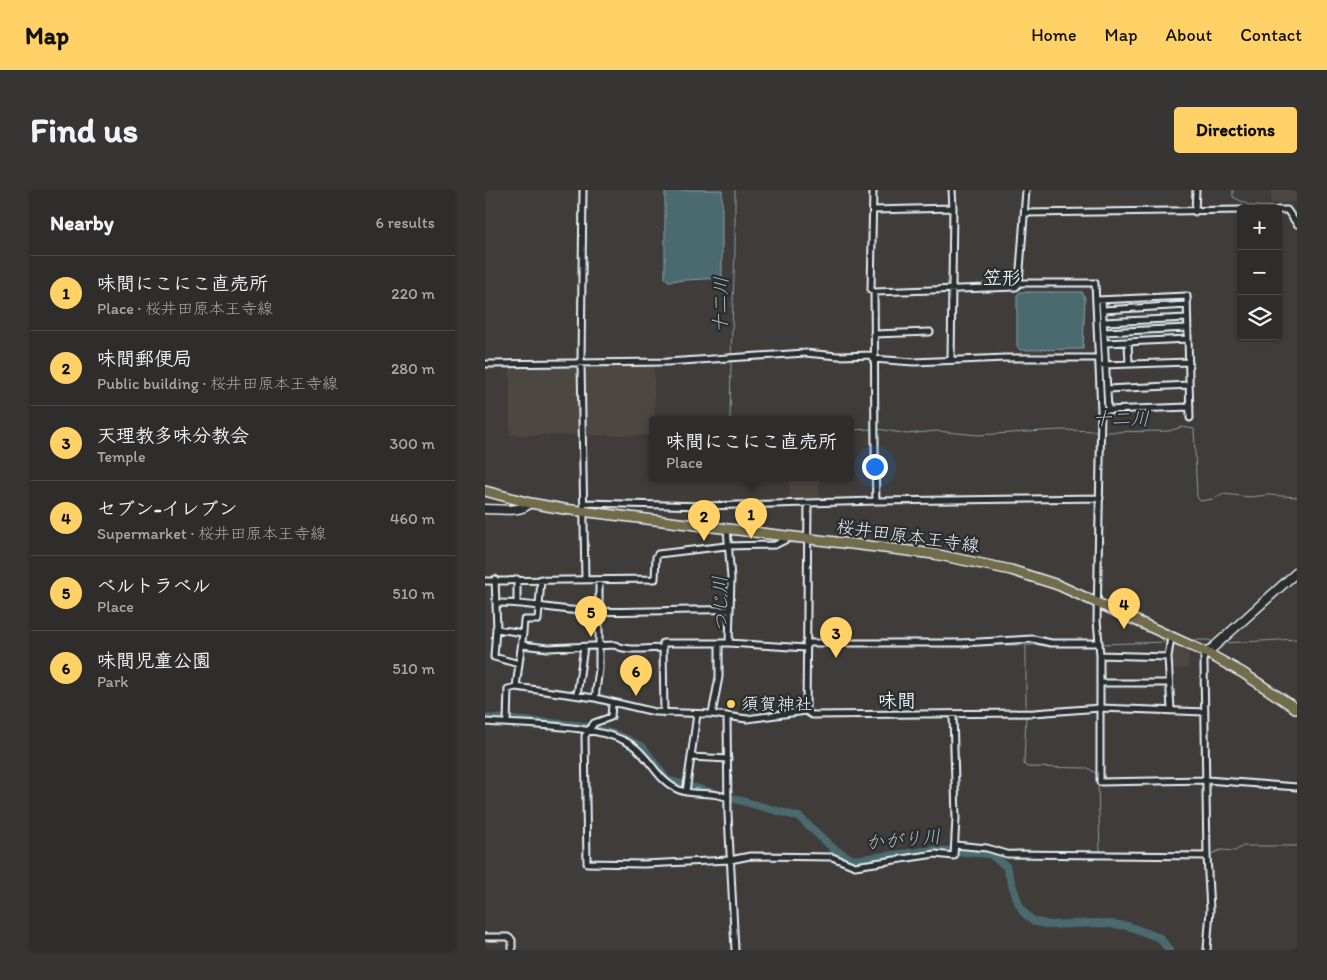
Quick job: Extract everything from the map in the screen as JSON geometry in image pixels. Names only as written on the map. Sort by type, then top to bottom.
[{"type":"main road","name":"桜井田原本王寺線","points":[[485,491],[530,503],[584,507],[727,529],[934,554],[984,563],[1035,577],[1098,602],[1170,641],[1207,653],[1243,673],[1297,709]]},
{"type":"street","points":[[583,190],[581,363],[585,579]]},
{"type":"street","points":[[873,190],[871,290],[874,292],[876,501]]},
{"type":"street","points":[[951,360],[952,190]]},
{"type":"street","points":[[874,292],[1017,287],[1019,283],[1026,190]]},
{"type":"street","points":[[1195,212],[1196,190]]},
{"type":"street","points":[[873,210],[953,208]]},
{"type":"street","points":[[1025,213],[1237,210]]},
{"type":"street","points":[[1282,210],[1287,210],[1297,224]]},
{"type":"street","points":[[1019,283],[1095,283],[1103,310],[1108,410]]},
{"type":"street","points":[[1100,300],[1187,296],[1190,418]]},
{"type":"street","points":[[1100,300],[1097,358],[1101,410],[1098,602],[1100,782],[1207,780],[1297,787]]},
{"type":"street","points":[[1103,310],[1187,305]]},
{"type":"street","points":[[1104,322],[1187,318]]},
{"type":"street","points":[[1104,332],[1188,328]]},
{"type":"street","points":[[874,334],[930,332]]},
{"type":"street","points":[[1105,343],[1188,339]]},
{"type":"street","points":[[1128,342],[1129,364]]},
{"type":"street","points":[[485,364],[667,362],[805,353],[874,357],[914,362],[1097,358]]},
{"type":"street","points":[[1097,365],[1189,362]]},
{"type":"street","points":[[1107,389],[1189,385]]},
{"type":"street","points":[[1101,410],[1190,407]]},
{"type":"street","points":[[584,507],[1099,498]]},
{"type":"street","points":[[485,509],[517,509],[527,507],[530,503]]},
{"type":"street","points":[[805,711],[808,503]]},
{"type":"street","points":[[727,529],[731,578],[729,643]]},
{"type":"street","points":[[485,581],[495,579],[655,579],[656,557],[658,554],[728,546],[775,545],[790,536]]},
{"type":"street","points":[[1207,950],[1210,910],[1207,856],[1204,664],[1207,653],[1297,572]]},
{"type":"street","points":[[495,579],[497,603],[494,657],[519,664]]},
{"type":"street","points":[[517,579],[517,602]]},
{"type":"street","points":[[516,687],[524,620],[538,620],[541,579]]},
{"type":"street","points":[[595,698],[598,678],[599,580]]},
{"type":"street","points":[[497,603],[517,602],[566,610],[729,610]]},
{"type":"street","points":[[496,626],[497,630],[523,633]]},
{"type":"street","points":[[664,713],[663,643],[806,646],[961,643],[1033,639],[1051,643],[1099,643]]},
{"type":"street","points":[[1170,641],[1169,683],[1171,710]]},
{"type":"street","points":[[712,714],[719,677],[719,643]]},
{"type":"street","points":[[522,645],[547,648],[599,645],[663,648]]},
{"type":"street","points":[[577,695],[584,647]]},
{"type":"street","points":[[1100,655],[1169,657]]},
{"type":"street","points":[[1100,683],[1169,683]]},
{"type":"street","points":[[507,723],[508,689],[516,687],[595,698],[612,704],[664,713],[712,714],[747,718],[805,711],[812,715],[1034,713],[1100,708],[1205,712]]},
{"type":"street","points":[[612,704],[611,717],[594,723],[587,732],[584,743],[587,863],[644,864],[730,860],[750,856],[832,857],[855,866],[935,854],[954,856],[956,727],[953,714]]},
{"type":"street","points":[[686,792],[697,714]]},
{"type":"street","points":[[727,716],[730,860],[735,950]]},
{"type":"street","points":[[485,722],[610,736],[631,744],[644,755],[663,780],[686,792],[728,798]]},
{"type":"street","points":[[691,756],[728,759]]},
{"type":"street","points":[[955,845],[987,848],[1007,854],[1207,856]]},
{"type":"street","points":[[485,937],[508,937],[512,940],[512,950]]},
{"type":"shaded area","points":[[1271,190],[1297,190],[1297,202],[1271,203]]},
{"type":"shaded area","points":[[654,363],[655,416],[649,416],[649,435],[586,435],[586,370],[592,364]]},
{"type":"shaded area","points":[[573,364],[580,372],[581,435],[510,435],[510,365]]},
{"type":"shaded area","points":[[790,481],[819,481],[819,500],[790,501]]},
{"type":"shaded area","points":[[1171,645],[1184,645],[1189,649],[1188,668],[1170,669]]},
{"type":"water","points":[[665,190],[722,190],[722,278],[668,281],[665,278]]},
{"type":"water","points":[[1020,292],[1082,292],[1085,298],[1083,349],[1020,350],[1017,346],[1017,295]]},
{"type":"waterway","name":"十二川","points":[[731,357],[735,190]]},
{"type":"waterway","points":[[1233,190],[1233,197],[1251,206],[1290,207],[1297,219]]},
{"type":"waterway","name":"十二川","points":[[730,416],[731,361]]},
{"type":"waterway","name":"十二川","points":[[1103,432],[1169,431],[1182,427],[1194,429],[1197,497],[1200,501],[1213,499],[1224,494],[1249,497],[1268,495],[1297,497]]},
{"type":"waterway","name":"十二川","points":[[854,430],[873,429]]},
{"type":"waterway","name":"十二川","points":[[878,429],[907,434],[936,431],[978,435],[1060,430],[1099,431]]},
{"type":"waterway","points":[[730,549],[773,548],[788,543],[805,543]]},
{"type":"waterway","name":"つじ川","points":[[707,551],[726,549]]},
{"type":"waterway","name":"つじ川","points":[[658,558],[696,552]]},
{"type":"waterway","name":"つじ川","points":[[657,580],[658,567]]},
{"type":"waterway","name":"つじ川","points":[[507,577],[583,577]]},
{"type":"waterway","points":[[1224,643],[1297,639]]},
{"type":"waterway","points":[[1190,640],[1209,640],[1215,643]]},
{"type":"waterway","points":[[1100,644],[1168,642]]},
{"type":"waterway","name":"つじ川","points":[[808,646],[906,645]]},
{"type":"waterway","name":"つじ川","points":[[968,645],[1079,645]]},
{"type":"waterway","points":[[1026,646],[1026,711]]},
{"type":"waterway","points":[[1026,715],[1024,764],[1027,767],[1088,768],[1097,774]]},
{"type":"waterway","name":"かがり川","points":[[485,718],[577,725],[618,735],[643,747],[667,780],[799,817],[834,849],[853,860],[934,850],[990,854],[1006,866],[1018,902],[1023,912],[1033,921],[1049,925],[1099,923],[1128,926],[1160,938],[1169,950]]},
{"type":"waterway","points":[[1098,783],[1100,852],[1119,853]]},
{"type":"waterway","points":[[1208,855],[1221,850],[1235,851],[1243,846],[1297,846]]},
{"type":"place","name":"味間にこにこ直売所","points":[[751,539]]},
{"type":"place","name":"味間郵便局","points":[[704,541]]},
{"type":"place","name":"セブン-イレブン","points":[[1124,629]]},
{"type":"place","name":"ベルトラベル","points":[[591,637]]},
{"type":"place","name":"天理教多味分教会","points":[[836,658]]},
{"type":"place","name":"味間児童公園","points":[[636,696]]},
{"type":"place","name":"須賀神社","points":[[731,704]]},
{"type":"district","name":"笠形","points":[[1002,277]]},
{"type":"district","name":"味間","points":[[897,700]]}]
